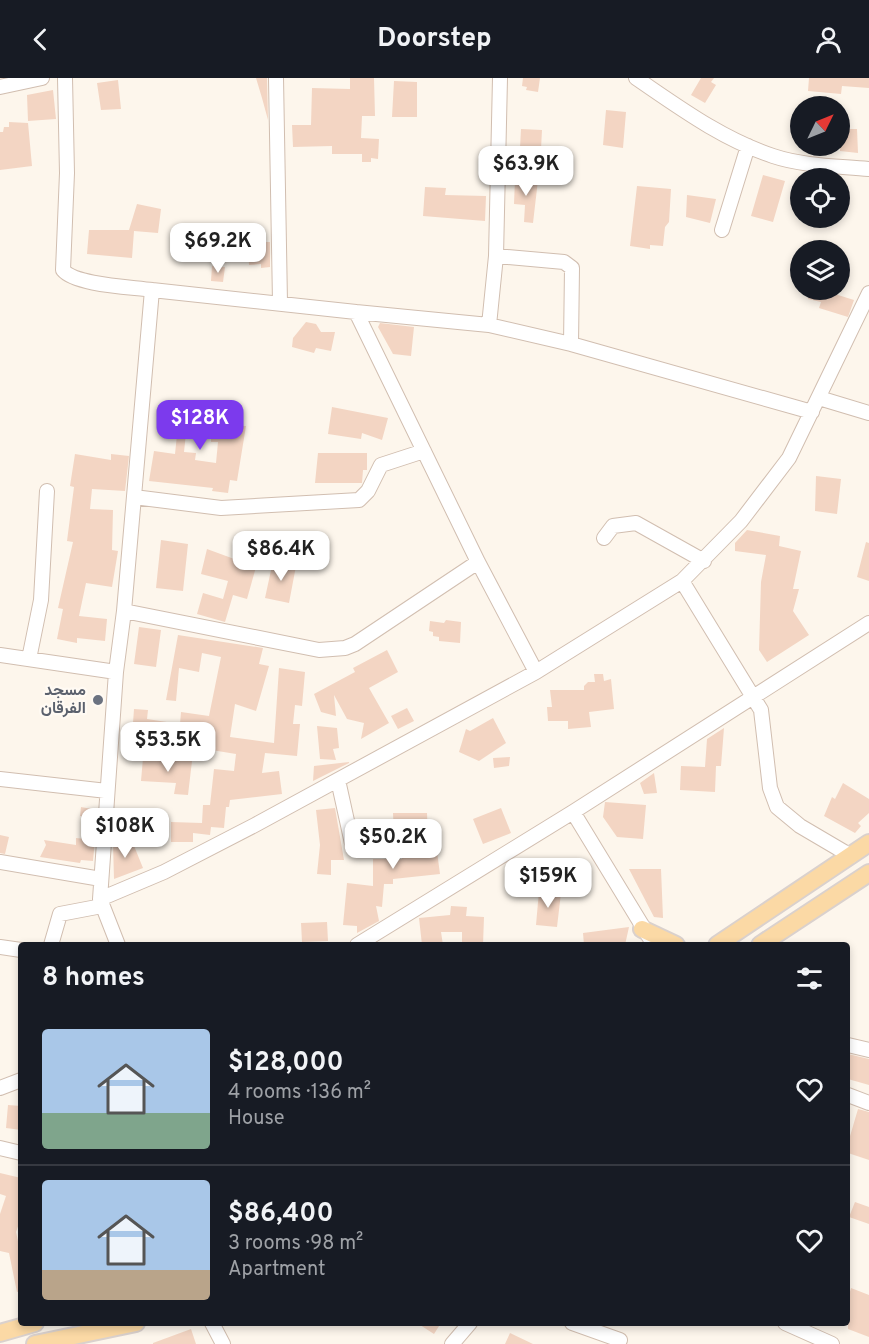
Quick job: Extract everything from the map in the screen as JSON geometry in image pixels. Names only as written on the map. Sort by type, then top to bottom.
[{"type":"main road","points":[[722,942],[869,843]]},
{"type":"main road","points":[[765,942],[869,873]]},
{"type":"main road","points":[[644,937],[664,942]]},
{"type":"main road","points":[[0,1333],[24,1326]]},
{"type":"main road","points":[[35,1344],[122,1326]]},
{"type":"street","points":[[0,87],[42,78]]},
{"type":"street","points":[[65,78],[67,173],[63,270],[70,276],[152,290],[489,325],[571,344],[812,412]]},
{"type":"street","points":[[276,78],[280,302]]},
{"type":"street","points":[[489,325],[496,256],[500,78]]},
{"type":"street","points":[[636,78],[700,122],[748,146],[774,156],[805,163],[869,169]]},
{"type":"street","points":[[722,230],[748,146]]},
{"type":"street","points":[[496,256],[564,262],[572,268],[571,344]]},
{"type":"street","points":[[117,942],[101,902],[101,879],[116,672],[124,610],[152,290]]},
{"type":"street","points":[[52,942],[60,914],[101,902],[164,872],[338,780],[536,672],[682,581],[704,561],[770,486],[789,458],[869,293]]},
{"type":"street","points":[[356,312],[478,562],[536,672]]},
{"type":"street","points":[[819,398],[869,413]]},
{"type":"street","points":[[134,496],[221,508],[359,500],[368,491],[381,465],[424,451]]},
{"type":"street","points":[[28,659],[41,600],[47,491]]},
{"type":"street","points":[[604,538],[613,526],[636,524],[704,561]]},
{"type":"street","points":[[124,610],[319,650],[345,648],[371,635],[478,562]]},
{"type":"street","points":[[682,581],[761,710],[770,788],[777,807],[800,826],[851,856]]},
{"type":"street","points":[[362,942],[573,812],[869,623]]},
{"type":"street","points":[[0,655],[116,672]]},
{"type":"street","points":[[0,779],[107,791]]},
{"type":"street","points":[[338,780],[353,848]]},
{"type":"street","points":[[573,812],[644,937]]},
{"type":"street","points":[[0,862],[101,879]]},
{"type":"street","points":[[0,946],[18,949]]},
{"type":"street","points":[[850,1045],[869,1050]]},
{"type":"street","points":[[0,1088],[18,1081]]},
{"type":"street","points":[[850,1096],[869,1103]]},
{"type":"street","points":[[0,1148],[18,1152]]},
{"type":"street","points":[[213,1326],[222,1344]]},
{"type":"street","points":[[452,1344],[467,1326]]},
{"type":"street","points":[[580,1326],[620,1340]]},
{"type":"street","points":[[792,1326],[832,1344]]},
{"type":"building","points":[[256,78],[267,78],[268,120],[262,98]]},
{"type":"building","points":[[350,78],[374,78],[375,116],[362,116],[361,138],[379,139],[378,159],[371,158],[371,162],[362,162],[362,154],[332,154],[332,146],[293,147],[292,125],[311,125],[312,88],[350,89]]},
{"type":"building","points":[[523,78],[540,78],[538,92],[526,90],[527,87],[522,86]]},
{"type":"building","points":[[701,78],[714,78],[711,82],[716,85],[705,103],[691,95]]},
{"type":"building","points":[[809,78],[869,78],[869,88],[842,86],[841,94],[808,91]]},
{"type":"building","points":[[118,80],[121,109],[101,110],[97,83]]},
{"type":"building","points":[[394,81],[417,82],[417,117],[392,117]]},
{"type":"building","points":[[53,90],[56,119],[28,121],[27,95]]},
{"type":"building","points":[[606,110],[626,112],[623,148],[603,145]]},
{"type":"building","points":[[9,122],[28,123],[32,166],[0,170],[0,132],[3,132],[4,127],[9,127]]},
{"type":"building","points":[[521,129],[542,130],[541,149],[520,148]]},
{"type":"building","points":[[850,129],[857,129],[858,153],[850,152]]},
{"type":"building","points":[[763,175],[785,181],[773,222],[751,216]]},
{"type":"building","points":[[515,179],[538,180],[533,223],[524,222],[525,205],[514,204]]},
{"type":"building","points":[[637,186],[671,189],[669,222],[665,227],[663,246],[650,245],[650,249],[630,246]]},
{"type":"building","points":[[425,187],[446,188],[445,195],[486,196],[485,221],[423,216]]},
{"type":"building","points":[[687,195],[716,199],[710,223],[686,217]]},
{"type":"building","points":[[137,204],[161,209],[158,233],[134,231],[132,258],[87,254],[89,230],[129,230]]},
{"type":"building","points":[[270,242],[270,267],[261,268],[261,264],[249,265],[248,243]]},
{"type":"building","points":[[212,266],[225,267],[223,282],[211,281]]},
{"type":"building","points":[[812,300],[854,300],[848,317],[819,308],[821,302]]},
{"type":"building","points":[[306,322],[316,324],[321,332],[335,332],[331,351],[316,348],[314,353],[292,347],[293,338]]},
{"type":"building","points":[[380,323],[414,327],[411,356],[393,354],[378,327]]},
{"type":"building","points":[[332,407],[388,418],[382,440],[362,433],[361,439],[328,434]]},
{"type":"building","points":[[159,409],[241,421],[241,426],[246,426],[237,481],[230,480],[228,493],[212,491],[213,488],[149,481],[154,451],[175,454],[177,435],[162,433],[163,423],[157,423]],"holes":[[[186,433],[211,436],[211,442],[218,442],[216,463],[195,460],[196,453],[184,452]]]},
{"type":"building","points":[[318,453],[367,453],[367,470],[363,470],[362,483],[315,483]]},
{"type":"building","points":[[75,454],[111,460],[111,454],[129,456],[125,491],[92,489],[90,509],[113,510],[112,550],[118,551],[112,587],[86,583],[79,616],[107,619],[105,641],[77,638],[77,643],[57,639],[63,609],[58,608],[73,542],[67,541],[74,487],[70,486]]},
{"type":"building","points":[[816,476],[841,479],[837,514],[815,511]]},
{"type":"building","points":[[747,530],[780,536],[779,546],[801,551],[793,589],[799,589],[793,611],[809,635],[767,662],[759,650],[761,582],[766,555],[735,551],[735,543]]},
{"type":"building","points":[[161,540],[188,544],[183,591],[156,588]]},
{"type":"building","points":[[866,542],[869,543],[869,581],[857,577]]},
{"type":"building","points":[[207,549],[256,567],[247,599],[233,595],[225,622],[197,614],[203,593],[223,599],[228,581],[201,574]]},
{"type":"building","points":[[273,561],[296,566],[289,603],[265,598]]},
{"type":"building","points":[[446,620],[461,622],[460,643],[439,641],[439,637],[433,636],[433,632],[429,631],[430,621],[444,623]]},
{"type":"building","points":[[139,627],[161,630],[156,667],[134,664]]},
{"type":"building","points":[[178,635],[263,648],[259,664],[269,666],[256,711],[235,704],[230,737],[274,743],[279,668],[305,672],[302,706],[295,705],[293,724],[300,724],[297,756],[265,753],[262,773],[279,771],[282,794],[230,800],[229,807],[226,807],[224,828],[211,827],[210,835],[193,833],[193,842],[171,842],[171,822],[202,823],[203,805],[210,805],[214,769],[234,771],[236,754],[132,737],[134,709],[148,710],[147,719],[180,724],[181,712],[209,716],[221,657],[202,653],[199,672],[179,668],[176,701],[166,700]]},
{"type":"building","points":[[387,650],[398,672],[369,688],[389,723],[361,739],[364,723],[347,719],[334,695],[336,716],[321,712],[314,694],[355,672],[353,668]]},
{"type":"building","points":[[594,674],[603,674],[604,681],[611,679],[614,709],[589,712],[591,727],[568,729],[568,721],[548,721],[547,707],[552,707],[550,690],[584,690],[588,682],[595,682]]},
{"type":"building","points":[[407,708],[414,721],[398,729],[391,716]]},
{"type":"building","points":[[493,718],[506,743],[479,761],[459,752],[466,729],[470,731]]},
{"type":"building","points":[[317,726],[337,728],[339,748],[333,749],[336,760],[320,759]]},
{"type":"building","points":[[724,728],[721,766],[716,766],[715,792],[680,790],[681,766],[705,767],[707,739]]},
{"type":"building","points":[[510,757],[509,766],[494,768],[493,758]]},
{"type":"building","points":[[143,758],[192,761],[188,795],[174,794],[176,783],[141,781]]},
{"type":"building","points":[[349,763],[313,781],[314,766]]},
{"type":"building","points":[[654,773],[657,793],[644,794],[640,783]]},
{"type":"building","points":[[843,783],[869,799],[869,813],[858,823],[861,826],[855,833],[824,816],[832,797],[835,799]]},
{"type":"building","points":[[605,802],[646,805],[643,839],[617,837],[603,817]]},
{"type":"building","points":[[81,807],[92,809],[91,818],[80,816]]},
{"type":"building","points":[[335,808],[344,860],[331,860],[331,875],[317,874],[320,845],[316,810]]},
{"type":"building","points":[[501,808],[511,833],[483,844],[473,819]]},
{"type":"building","points":[[393,813],[427,813],[428,838],[435,837],[440,874],[393,879],[393,884],[384,884],[382,907],[376,906],[379,921],[357,933],[357,926],[343,925],[347,883],[373,886],[373,859],[402,859],[399,835],[394,836]]},
{"type":"building","points":[[0,835],[9,837],[5,854],[0,853]]},
{"type":"building","points":[[76,838],[95,840],[93,861],[81,860],[80,863],[40,857],[46,845],[44,840],[76,845]]},
{"type":"building","points":[[132,841],[143,868],[114,879],[113,843]]},
{"type":"building","points":[[629,869],[661,869],[663,918],[654,917]]},
{"type":"building","points":[[539,891],[561,893],[557,927],[536,925]]},
{"type":"building","points":[[451,906],[467,907],[466,916],[484,917],[483,942],[462,942],[462,932],[441,932],[443,942],[422,942],[419,918],[450,915]]},
{"type":"building","points":[[327,922],[328,941],[302,942],[301,923]]},
{"type":"building","points":[[629,927],[626,942],[584,942],[583,933]]},
{"type":"building","points":[[850,1054],[869,1059],[869,1085],[850,1080]]},
{"type":"building","points":[[8,1105],[18,1106],[18,1130],[6,1128]]},
{"type":"building","points":[[858,1109],[869,1112],[869,1160],[850,1154],[850,1136]]},
{"type":"building","points":[[0,1173],[18,1177],[17,1292],[9,1253],[0,1251],[0,1214],[6,1196],[0,1194]]},
{"type":"building","points":[[855,1202],[869,1207],[869,1224],[850,1217]]},
{"type":"building","points":[[851,1288],[869,1295],[869,1337],[848,1329],[850,1326]]},
{"type":"building","points":[[422,1326],[439,1326],[434,1334]]},
{"type":"building","points":[[191,1329],[196,1344],[153,1344],[153,1343]]},
{"type":"building","points":[[510,1333],[533,1344],[505,1344]]},
{"type":"place","name":"مسجد الفرقان","points":[[98,700]]}]
